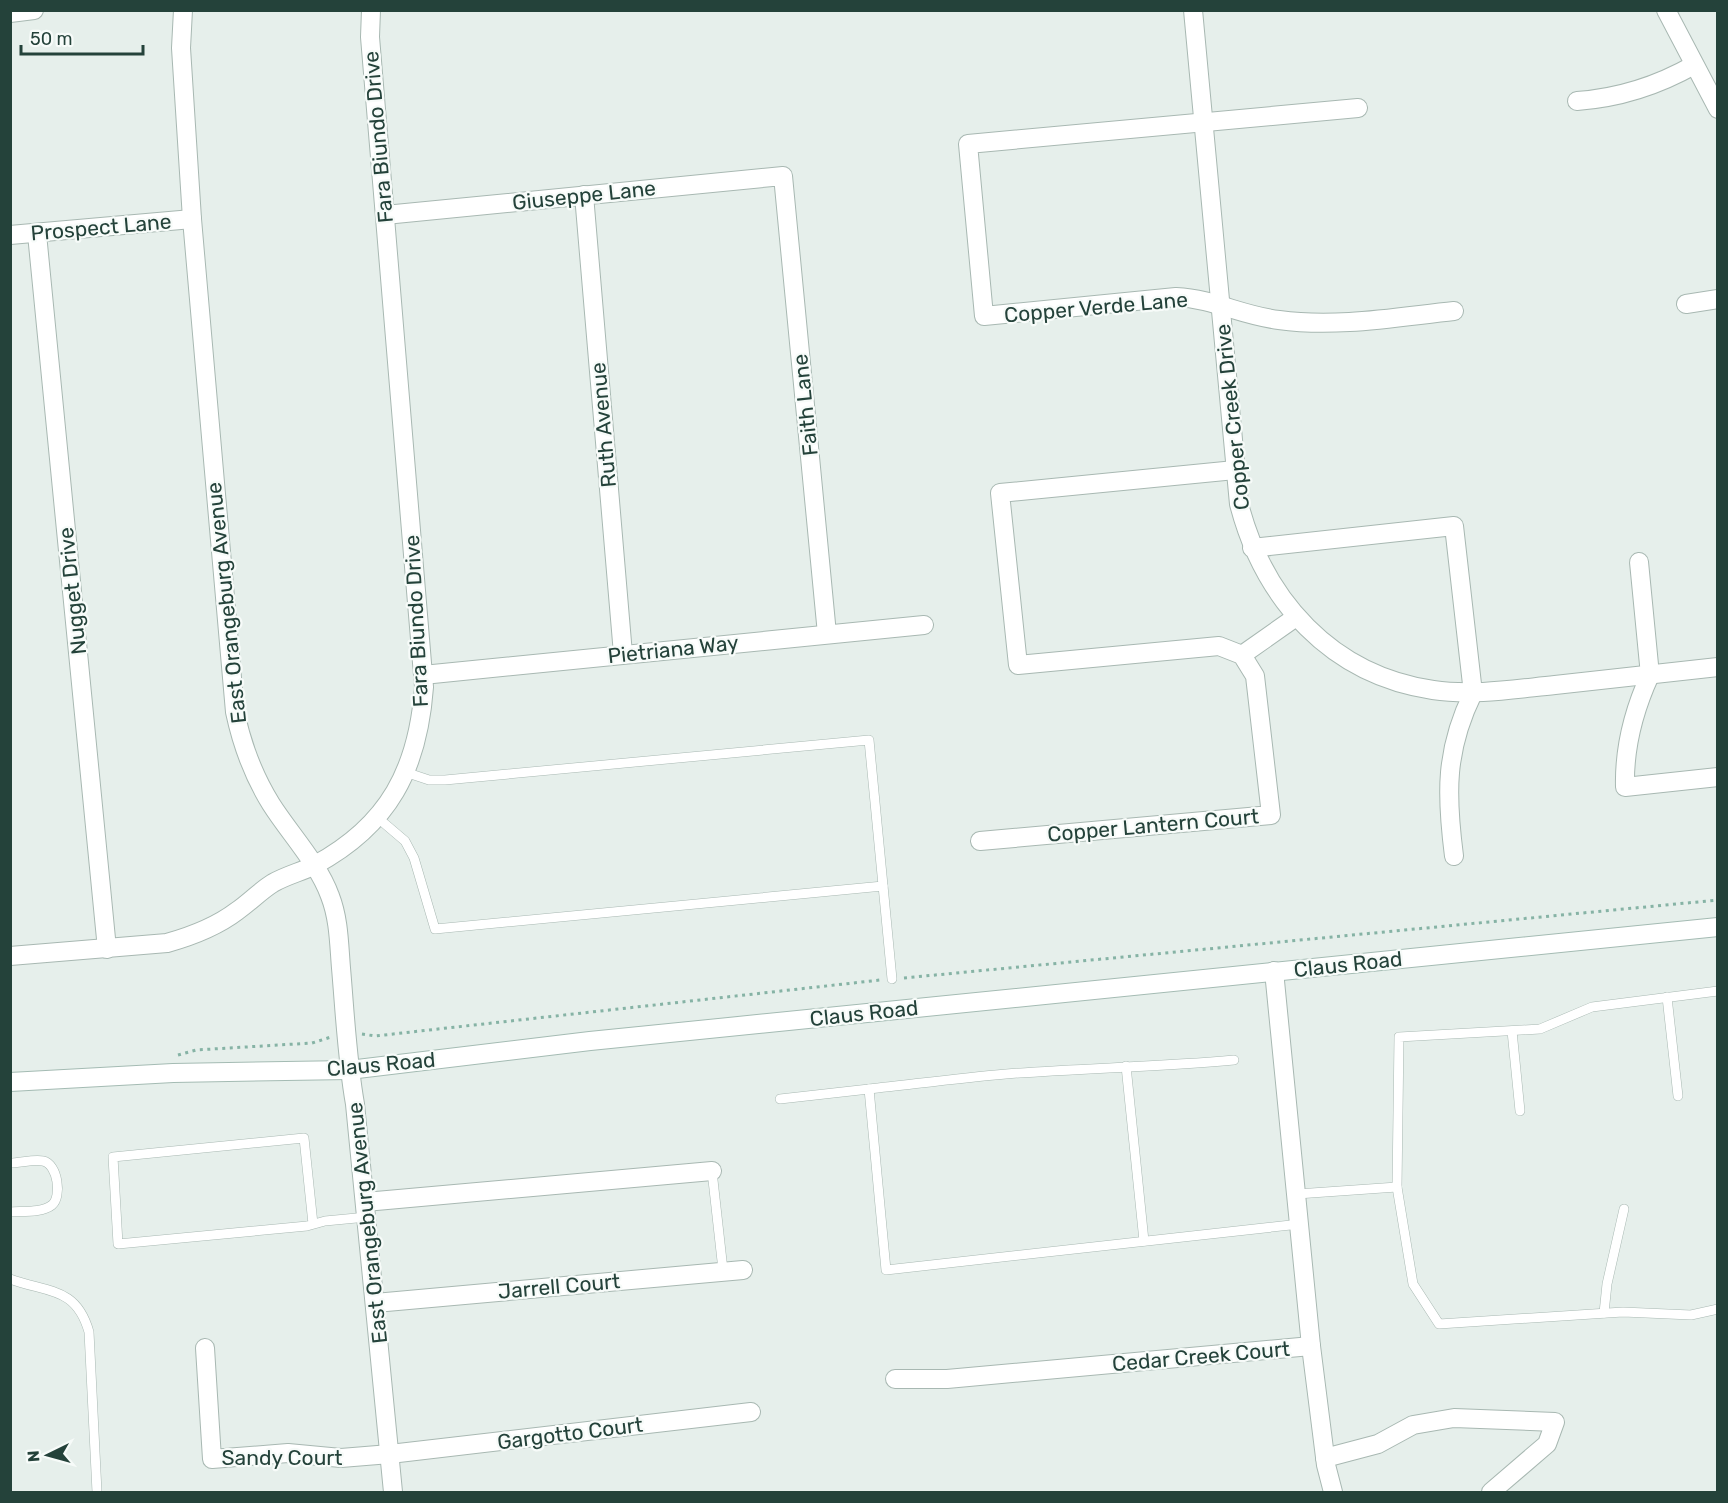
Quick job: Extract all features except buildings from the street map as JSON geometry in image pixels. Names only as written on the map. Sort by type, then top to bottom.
[{"type":"street","points":[[10,13],[34,10]]},
{"type":"street","name":"East Orangeburg Avenue","points":[[183,10],[181,48],[192,219],[235,712],[242,744],[254,772],[271,804],[314,866],[330,895],[337,920],[349,1070],[355,1104],[366,1209],[393,1492]]},
{"type":"street","name":"Fara Biundo Drive","points":[[10,956],[166,943],[190,936],[236,912],[266,887],[288,874],[314,866],[365,831],[378,818],[399,788],[422,716],[423,675],[369,38],[371,10]]},
{"type":"street","name":"Copper Creek Drive","points":[[1192,10],[1239,504],[1252,548],[1266,577],[1296,617],[1318,639],[1366,670],[1396,682],[1432,690],[1473,693],[1718,667]]},
{"type":"street","points":[[1666,10],[1718,109]]},
{"type":"street","points":[[1577,101],[1628,94],[1654,85],[1694,65]]},
{"type":"street","points":[[1202,123],[1358,108]]},
{"type":"street","name":"Copper Verde Lane","points":[[1202,123],[968,144],[984,316],[1176,297],[1220,303]]},
{"type":"street","name":"Giuseppe Lane","points":[[385,215],[783,176]]},
{"type":"street","name":"Faith Lane","points":[[783,176],[827,634]]},
{"type":"street","name":"Ruth Avenue","points":[[584,195],[623,654]]},
{"type":"street","name":"Prospect Lane","points":[[10,235],[192,219]]},
{"type":"street","name":"Nugget Drive","points":[[38,234],[107,949]]},
{"type":"street","points":[[1686,304],[1718,299]]},
{"type":"street","points":[[1220,303],[1276,320],[1310,323],[1454,311]]},
{"type":"street","points":[[1235,470],[1000,493],[1018,665],[1219,646],[1242,655],[1296,617]]},
{"type":"street","points":[[1252,548],[1454,526],[1473,693],[1463,713],[1452,749],[1448,777],[1448,804],[1454,856]]},
{"type":"street","points":[[1639,562],[1650,675],[1631,727],[1625,767],[1625,788],[1718,777]]},
{"type":"street","name":"Pietriana Way","points":[[423,675],[924,625]]},
{"type":"street","name":"Copper Lantern Court","points":[[980,841],[1271,815],[1255,676],[1242,655]]},
{"type":"street","name":"Claus Road","points":[[10,1082],[173,1073],[349,1070],[590,1041],[1718,927]]},
{"type":"street","name":"Cedar Creek Court","points":[[895,1379],[947,1379],[1311,1346],[1274,972]]},
{"type":"street","points":[[366,1209],[712,1171]]},
{"type":"street","name":"Jarrell Court","points":[[375,1303],[743,1270]]},
{"type":"street","points":[[1311,1346],[1325,1458],[1333,1492]]},
{"type":"street","name":"Sandy Court","points":[[205,1348],[212,1459],[288,1453],[342,1458],[390,1454]]},
{"type":"street","name":"Gargotto Court","points":[[390,1454],[751,1412]]},
{"type":"street","points":[[1325,1458],[1378,1444],[1413,1425],[1454,1418],[1555,1422],[1547,1444],[1491,1492]]},
{"type":"lane","points":[[405,772],[429,780],[445,780],[869,740],[892,979]]},
{"type":"lane","points":[[378,818],[405,841],[414,858],[435,929],[882,886]]},
{"type":"lane","points":[[1718,991],[1592,1007],[1540,1029],[1399,1037],[1397,1187],[1413,1284],[1439,1324],[1604,1313],[1691,1315],[1718,1309]]},
{"type":"lane","points":[[1666,997],[1678,1096]]},
{"type":"lane","points":[[1512,1031],[1520,1111]]},
{"type":"lane","points":[[780,1099],[1004,1074],[1126,1066],[1151,1067],[1234,1060]]},
{"type":"lane","points":[[1126,1066],[1144,1241]]},
{"type":"lane","points":[[869,1089],[886,1270],[1300,1224]]},
{"type":"lane","points":[[313,1224],[304,1138],[113,1156],[118,1244],[313,1224],[366,1209]]},
{"type":"lane","points":[[10,1163],[43,1161],[51,1165],[55,1173],[57,1196],[54,1204],[44,1209],[10,1212]]},
{"type":"lane","points":[[712,1171],[723,1270]]},
{"type":"lane","points":[[1297,1194],[1397,1187]]},
{"type":"lane","points":[[1604,1313],[1607,1284],[1624,1209]]},
{"type":"lane","points":[[10,1280],[46,1288],[69,1297],[84,1315],[89,1332],[97,1492]]},
{"type":"path","points":[[177,1055],[196,1050],[312,1042],[324,1037],[347,1035],[375,1036],[892,979],[1718,900]]}]
